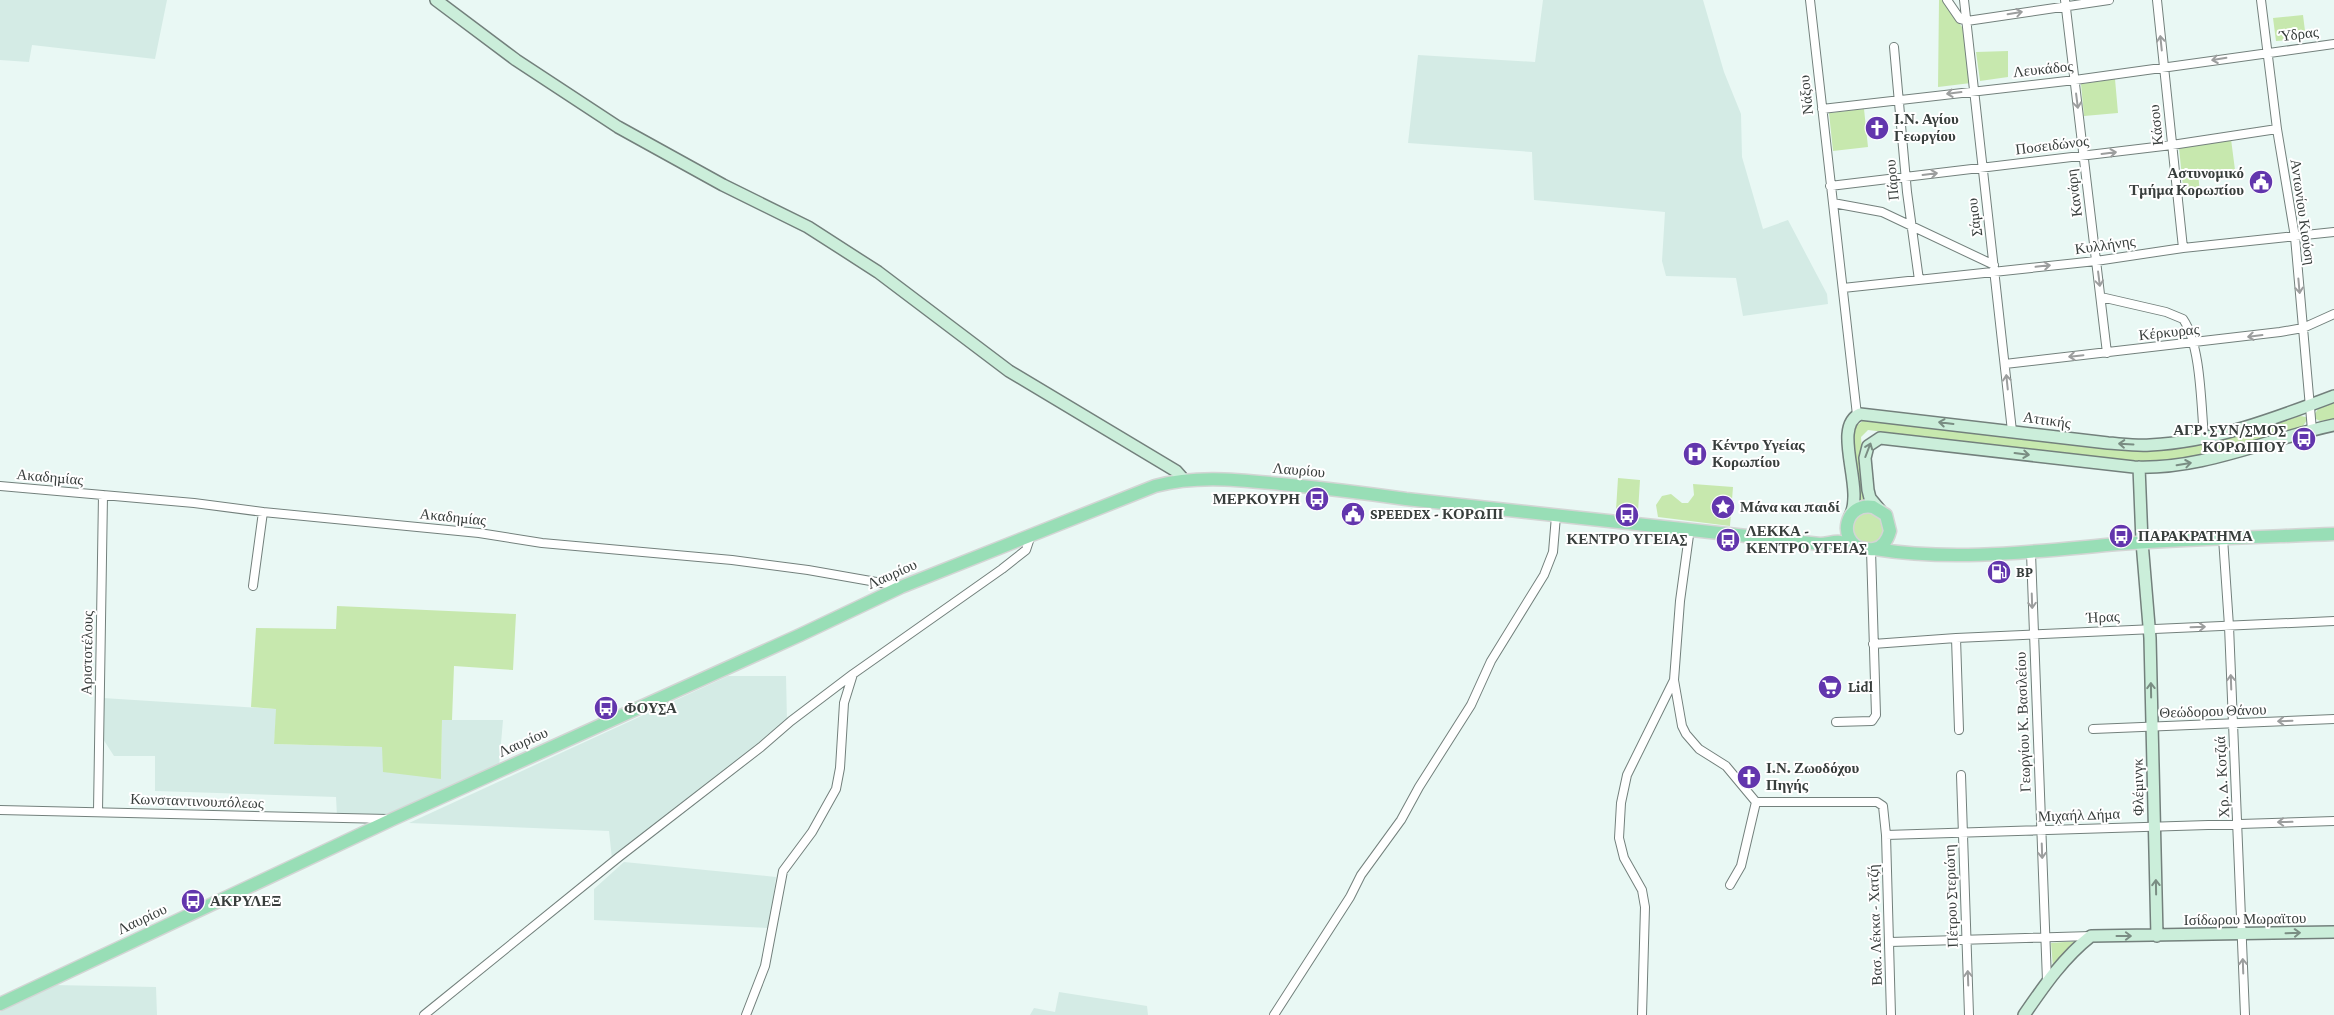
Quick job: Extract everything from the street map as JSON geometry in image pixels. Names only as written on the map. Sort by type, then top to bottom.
[{"type":"main road","name":"Λαυρίου","points":[[0,1004],[393,819],[800,635],[901,587],[1155,486],[1184,480],[1215,478],[1346,491],[1556,516],[1690,528],[1812,542],[1840,542],[1869,549],[1908,552],[1983,555],[2030,553],[2142,542],[2334,534]]},
{"type":"main road","points":[[1812,542],[1834,536],[1855,510],[1866,506],[1880,510],[1888,519],[1894,544],[1908,552]]},
{"type":"main road","points":[[1848,521],[1849,539],[1869,549],[1887,540],[1890,526]]},
{"type":"street","points":[[436,0],[516,60],[618,127],[723,185],[778,210],[841,248],[886,278],[1009,371],[1176,472],[1184,480]]},
{"type":"street","name":"Νάξου","points":[[1810,0],[1857,415]]},
{"type":"street","points":[[1947,0],[1960,19],[1966,21],[2065,3],[2109,0]]},
{"type":"street","name":"Σάμου","points":[[1964,0],[2012,431]]},
{"type":"street","name":"Κάσου","points":[[2157,0],[2183,248]]},
{"type":"street","name":"Αντωνίου Κιούση","points":[[2261,0],[2277,129],[2295,237],[2312,430]]},
{"type":"street","name":"Κανάρη","points":[[2065,3],[2108,353]]},
{"type":"street","name":"Ύδρας","points":[[2268,52],[2334,44]]},
{"type":"street","name":"Πάρου","points":[[1894,47],[1918,280]]},
{"type":"street","name":"Λευκάδος","points":[[1822,109],[2075,80],[2268,52]]},
{"type":"street","name":"Ποσειδώνος","points":[[1830,186],[2172,145],[2277,129]]},
{"type":"street","points":[[1833,203],[1882,212],[1994,268]]},
{"type":"street","name":"Κυλλήνης","points":[[1842,288],[1918,280],[1994,268],[2096,261],[2183,248],[2334,232]]},
{"type":"street","points":[[2101,297],[2176,315],[2186,324],[2193,343],[2204,437]]},
{"type":"street","name":"Κέρκυρας","points":[[2005,364],[2193,343],[2303,328],[2334,314]]},
{"type":"street","name":"Αττικής","points":[[1857,415],[1866,413],[2108,443],[2149,445],[2204,437],[2334,396]]},
{"type":"street","points":[[1848,521],[1856,500],[1847,431],[1850,422],[1857,415]]},
{"type":"street","points":[[1880,510],[1870,498],[1865,458],[1868,446],[1880,438],[2139,467],[2173,466],[2193,463],[2334,425]]},
{"type":"street","name":"Φλέμινγκ","points":[[2139,467],[2142,542],[2150,628],[2157,936]]},
{"type":"street","name":"Ακαδημίας","points":[[0,486],[194,503],[263,512],[480,533],[542,543],[732,560],[808,570],[901,587]]},
{"type":"street","name":"Αριστοτέλους","points":[[98,811],[103,495]]},
{"type":"street","points":[[253,586],[263,512]]},
{"type":"street","points":[[1274,1015],[1350,897],[1361,875],[1401,820],[1419,787],[1471,704],[1491,661],[1544,575],[1553,552],[1556,516]]},
{"type":"street","points":[[1690,528],[1680,602],[1674,680],[1682,726],[1686,734],[1699,749],[1726,766],[1756,802],[1741,866],[1730,885]]},
{"type":"street","points":[[424,1015],[626,852],[761,747],[791,720],[1026,550],[1031,534]]},
{"type":"street","name":"Χρ. Δ. Κοτζιά","points":[[2223,538],[2229,626],[2245,1015]]},
{"type":"street","points":[[1836,722],[1872,721],[1875,719],[1869,549]]},
{"type":"street","name":"Γεωργίου Κ. Βασιλείου","points":[[2030,553],[2047,981]]},
{"type":"street","name":"Ήρας","points":[[1873,644],[2150,628],[2334,621]]},
{"type":"street","points":[[1956,638],[1959,730]]},
{"type":"street","points":[[746,1015],[766,966],[784,871],[812,832],[836,789],[840,768],[844,703],[853,674]]},
{"type":"street","points":[[1642,1015],[1645,907],[1642,890],[1624,858],[1619,838],[1621,803],[1627,775],[1674,680]]},
{"type":"street","name":"Θεώδορου Θάνου","points":[[2093,728],[2334,719]]},
{"type":"street","name":"Πέτρου Στεριώτη","points":[[1960,775],[1969,1015]]},
{"type":"street","name":"Βασ. Λέκκα - Χατζή","points":[[1756,802],[1877,802],[1883,806],[1886,834],[1891,1015]]},
{"type":"street","name":"Κωνσταντινουπόλεως","points":[[0,810],[393,819]]},
{"type":"street","name":"Μιχαήλ Δήμα","points":[[1886,834],[2334,821]]},
{"type":"street","name":"Ισίδωρου Μωραϊτου","points":[[2157,936],[2334,932]]},
{"type":"street","points":[[2024,1015],[2047,981],[2069,955],[2091,936]]},
{"type":"street","points":[[1890,942],[2157,936]]},
{"type":"shaded area","points":[[0,0],[167,0],[155,59],[32,45],[29,62],[0,60]]},
{"type":"shaded area","points":[[1543,0],[1703,0],[1724,72],[1741,114],[1742,157],[1763,229],[1788,220],[1827,294],[1828,304],[1743,316],[1736,278],[1666,276],[1662,261],[1665,212],[1534,200],[1532,152],[1408,143],[1418,55],[1535,62]]},
{"type":"shaded area","points":[[728,676],[786,676],[787,721],[612,859],[609,831],[409,823]]},
{"type":"shaded area","points":[[103,698],[277,709],[274,744],[382,747],[441,779],[442,720],[503,720],[499,766],[393,816],[337,816],[336,797],[155,791],[155,756],[114,756],[103,739]]},
{"type":"shaded area","points":[[624,862],[776,877],[769,928],[594,920],[594,889]]},
{"type":"shaded area","points":[[53,985],[156,987],[157,1015],[0,1015],[0,1012]]},
{"type":"shaded area","points":[[1059,992],[1147,1006],[1148,1015],[1030,1015],[1034,1008],[1055,1012]]},
{"type":"green space","points":[[1939,0],[1943,0],[1964,30],[1971,83],[1938,87]]},
{"type":"green space","points":[[2303,15],[2306,39],[2276,41],[2273,18]]},
{"type":"green space","points":[[2008,51],[2008,77],[1980,81],[1976,52]]},
{"type":"green space","points":[[2115,79],[2118,113],[2084,116],[2081,84]]},
{"type":"green space","points":[[1864,109],[1868,147],[1833,151],[1829,113]]},
{"type":"green space","points":[[2231,139],[2235,170],[2198,172],[2200,194],[2184,196],[2179,148]]},
{"type":"green space","points":[[2334,403],[2334,419],[2320,421],[2316,419],[2314,415],[2318,409]]},
{"type":"green space","points":[[2300,416],[2306,417],[2307,420],[2303,426],[2209,456],[2141,464],[1868,430],[1861,437],[1866,499],[1865,501],[1860,500],[1854,434],[1856,426],[1867,418],[2158,450],[2209,443]]},
{"type":"green space","points":[[1618,478],[1640,480],[1638,512],[1616,510]]},
{"type":"green space","points":[[1693,484],[1733,487],[1730,526],[1658,517],[1656,505],[1662,496],[1671,494],[1682,503],[1688,503],[1694,495]]},
{"type":"green space","points":[[1867,510],[1883,518],[1884,535],[1871,546],[1855,541],[1851,525],[1854,519]]},
{"type":"green space","points":[[337,606],[516,614],[513,670],[454,666],[452,720],[442,720],[441,779],[383,772],[382,747],[274,744],[276,709],[251,707],[256,628],[336,629]]},
{"type":"green space","points":[[2078,941],[2053,968],[2051,943]]},
{"type":"place","name":"Ι.Ν. Αγίου Γεωργίου","points":[[1877,128]]},
{"type":"place","name":"Αστυνομικό Τμήμα Κορωπίου","points":[[2261,182]]},
{"type":"place","name":"ΑΓΡ. ΣΥΝ/ΣΜΟΣ ΚΟΡΩΠΙΟΥ","points":[[2304,439]]},
{"type":"place","name":"Κέντρο Υγείας Κορωπίου","points":[[1695,454]]},
{"type":"place","name":"ΜΕΡΚΟΥΡΗ","points":[[1317,499]]},
{"type":"place","name":"Μάνα και παιδί","points":[[1723,507]]},
{"type":"place","name":"SPEEDEX - ΚΟΡΩΠΙ","points":[[1353,514]]},
{"type":"place","name":"ΚΕΝΤΡΟ ΥΓΕΙΑΣ","points":[[1627,515]]},
{"type":"place","name":"ΠΑΡΑΚΡΑΤΗΜΑ","points":[[2121,536]]},
{"type":"place","name":"ΛΕΚΚΑ - ΚΕΝΤΡΟ ΥΓΕΙΑΣ","points":[[1728,540]]},
{"type":"place","name":"BP","points":[[1999,572]]},
{"type":"place","name":"Lidl","points":[[1830,687]]},
{"type":"place","name":"ΦΟΥΣΑ","points":[[606,708]]},
{"type":"place","name":"Ι.Ν. Ζωοδόχου Πηγής","points":[[1749,777]]},
{"type":"place","name":"ΑΚΡΥΛΕΞ","points":[[193,901]]}]
